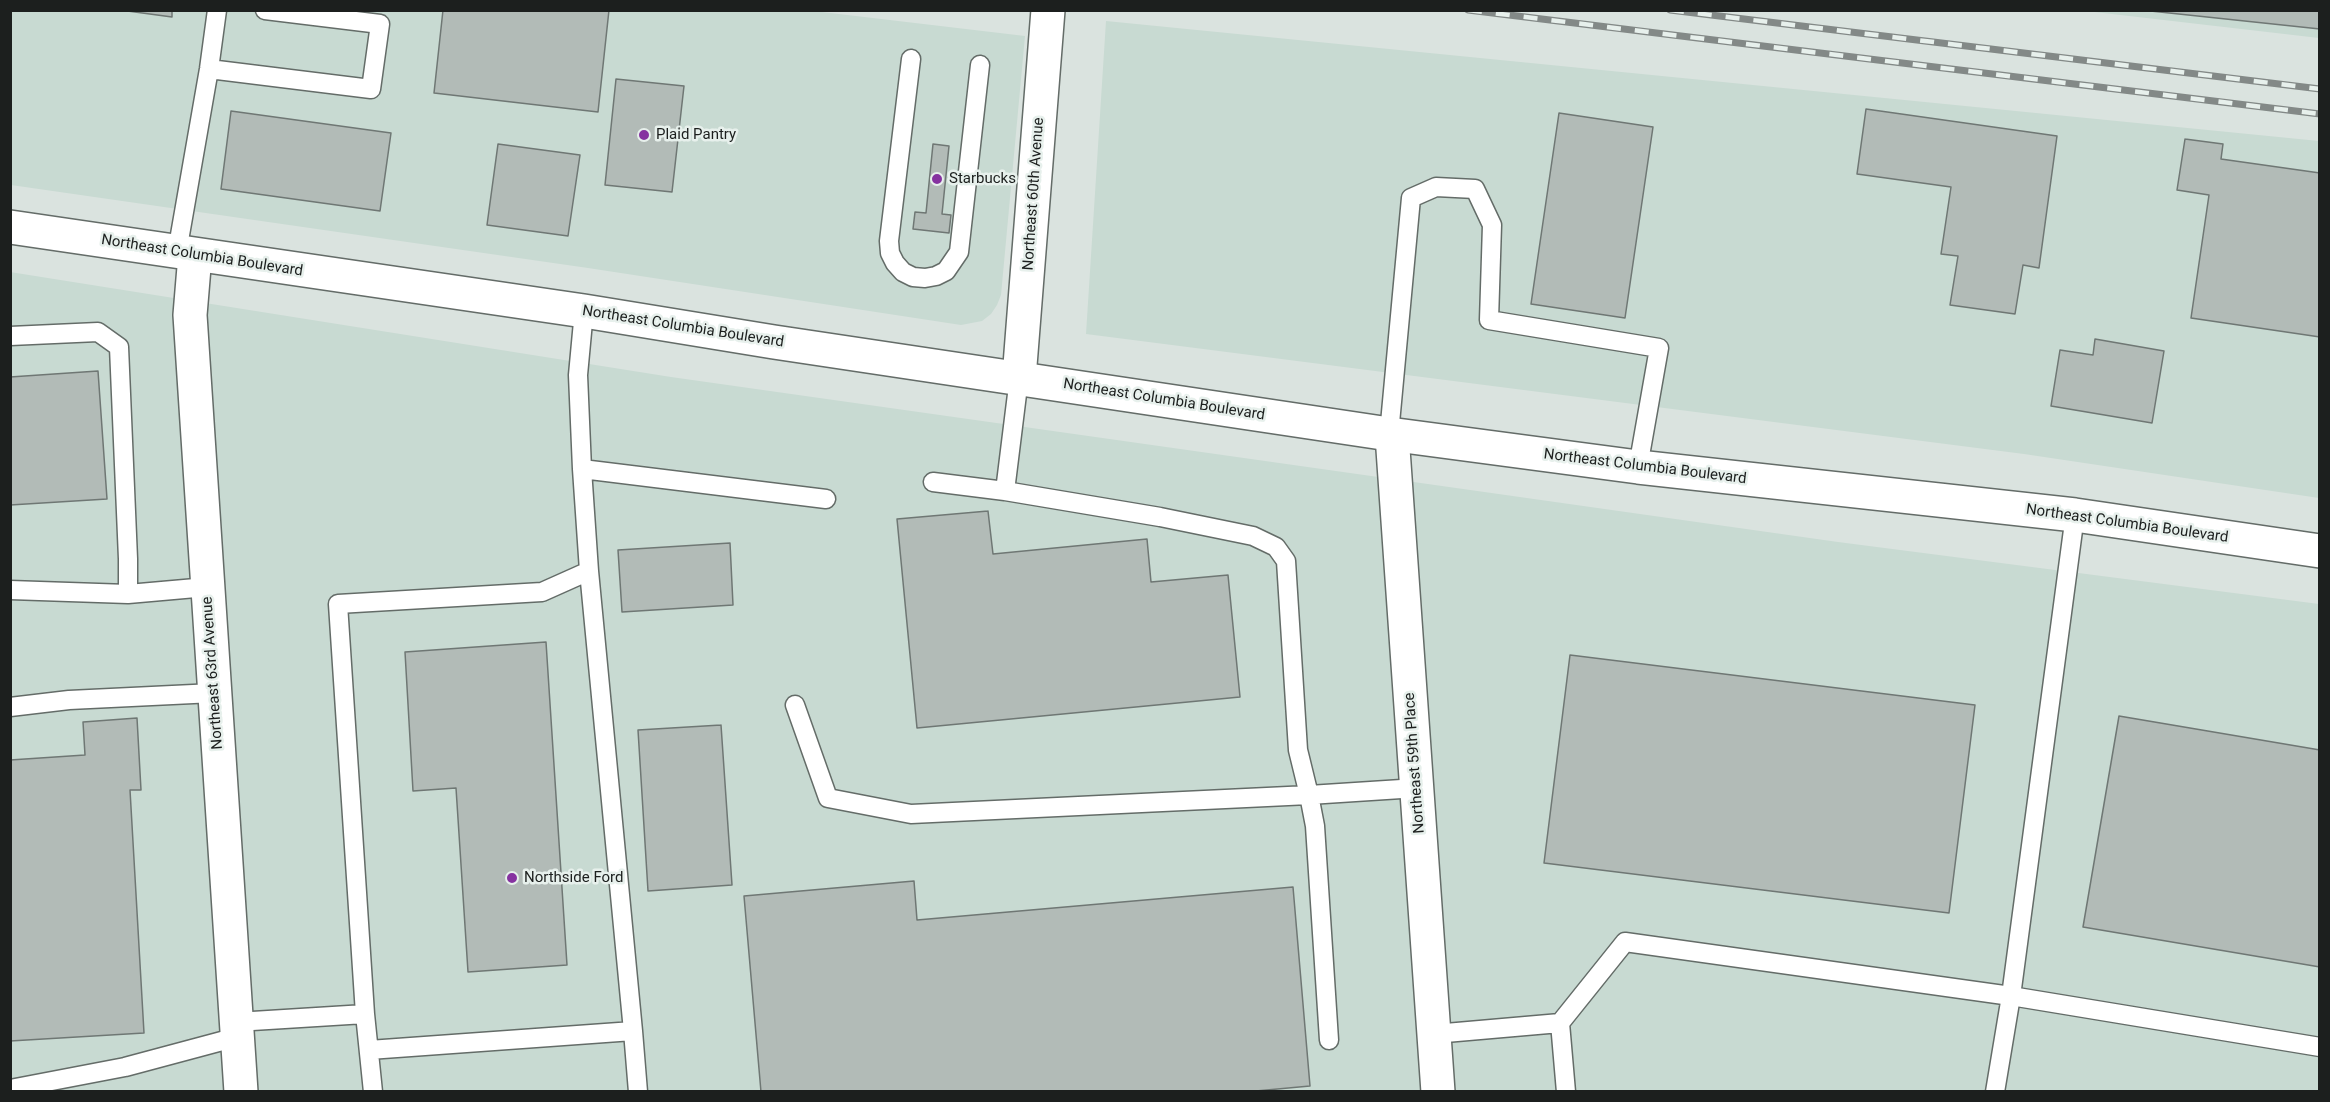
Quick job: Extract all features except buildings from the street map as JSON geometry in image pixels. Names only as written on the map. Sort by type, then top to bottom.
[{"type":"main road","name":"Northeast 60th Avenue","points":[[1019,378],[1048,10]]},
{"type":"main road","name":"Northeast Columbia Boulevard","points":[[10,227],[584,311],[1391,435],[1638,467],[2075,515],[2319,550]]},
{"type":"main road","name":"Northeast 63rd Avenue","points":[[186,254],[241,1092]]},
{"type":"main road","name":"Northeast 59th Place","points":[[1391,435],[1438,1092]]},
{"type":"lane","points":[[186,254],[217,10]]},
{"type":"lane","points":[[209,69],[370,89],[380,24],[265,10]]},
{"type":"lane","points":[[911,59],[889,242],[890,253],[903,272],[913,277],[925,278],[946,271],[959,252],[981,64]]},
{"type":"lane","points":[[1391,435],[1411,198],[1436,187],[1475,189],[1492,225],[1489,320],[1659,348],[1638,467]]},
{"type":"lane","points":[[584,311],[578,375],[582,469],[638,1092]]},
{"type":"lane","points":[[10,336],[98,333],[119,347],[128,594]]},
{"type":"lane","points":[[1005,491],[1019,378]]},
{"type":"lane","points":[[582,469],[826,499]]},
{"type":"lane","points":[[933,482],[1005,491],[1160,517],[1253,536],[1276,547],[1286,561],[1298,750],[1315,826],[1329,1040]]},
{"type":"lane","points":[[1995,1092],[2011,996],[2075,515]]},
{"type":"lane","points":[[373,1092],[365,1014],[338,604],[542,592],[590,571]]},
{"type":"lane","points":[[10,590],[128,594],[207,587]]},
{"type":"lane","points":[[10,707],[69,700],[214,693]]},
{"type":"lane","points":[[795,705],[828,798],[911,814],[1417,788]]},
{"type":"lane","points":[[1566,1092],[1560,1023],[1625,942],[2011,996],[2319,1047]]},
{"type":"lane","points":[[10,1089],[125,1067],[237,1030],[365,1014]]},
{"type":"lane","points":[[1434,1034],[1560,1023]]},
{"type":"lane","points":[[369,1050],[633,1031]]},
{"type":"shaded area","points":[[805,10],[1025,36],[1001,295],[991,314],[982,321],[961,325],[588,268],[11,185],[11,11]]},
{"type":"shaded area","points":[[2086,11],[2319,11],[2319,38]]},
{"type":"shaded area","points":[[1106,21],[2319,141],[2319,498],[2024,454],[1086,334]]},
{"type":"shaded area","points":[[10,272],[671,377],[1838,542],[2319,604],[2319,1091],[11,1091]]},
{"type":"railway","points":[[1468,10],[2320,114]]},
{"type":"railway","points":[[1670,10],[2320,89]]},
{"type":"place","name":"Plaid Pantry","points":[[644,135]]},
{"type":"place","name":"Starbucks","points":[[937,179]]},
{"type":"place","name":"Northside Ford","points":[[512,878]]}]
